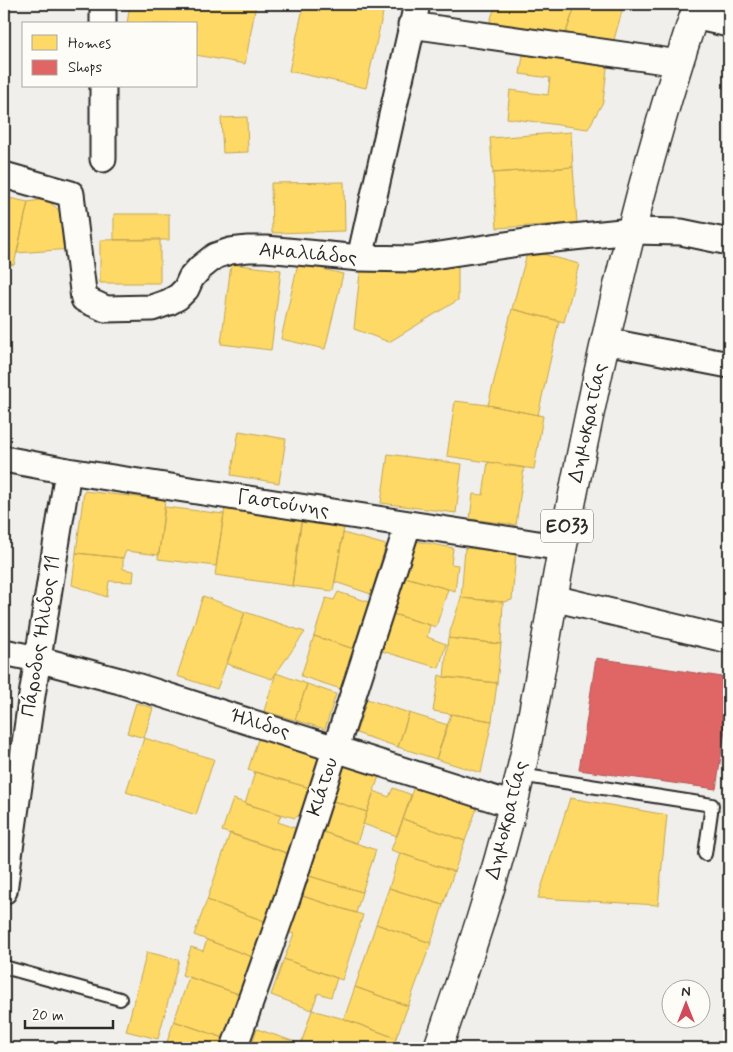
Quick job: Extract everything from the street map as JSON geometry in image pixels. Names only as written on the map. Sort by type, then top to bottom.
[{"type":"main road","name":"Δημοκρατίας","points":[[438,1048],[475,935],[513,805],[562,548],[605,341],[631,231],[696,10]]},
{"type":"street","points":[[103,4],[103,22]]},
{"type":"street","points":[[696,10],[729,24]]},
{"type":"street","points":[[360,258],[414,14],[679,63]]},
{"type":"street","points":[[103,88],[103,159]]},
{"type":"street","name":"Αμαλιάδος","points":[[4,175],[71,194],[84,298],[106,309],[152,308],[169,302],[186,289],[191,278],[200,268],[215,256],[230,251],[266,249],[360,258],[413,259],[525,242],[631,231],[680,232],[729,242]]},
{"type":"street","points":[[605,341],[729,365]]},
{"type":"street","name":"Γαστούνης","points":[[4,459],[68,471],[562,548]]},
{"type":"street","name":"Πάροδος Ήλιδος 11","points":[[4,891],[37,659],[68,471]]},
{"type":"street","name":"Κιάτου","points":[[234,1048],[288,896],[408,525]]},
{"type":"street","points":[[553,598],[729,640]]},
{"type":"street","name":"Ήλιδος","points":[[4,652],[130,684],[513,805]]},
{"type":"lane","points":[[520,775],[712,805],[705,854]]},
{"type":"lane","points":[[4,967],[120,1000]]},
{"type":"building: Homes","points":[[130,4],[256,4],[245,64],[198,55],[198,22],[127,22]]},
{"type":"building: Homes","points":[[304,4],[385,4],[366,88],[289,71]]},
{"type":"building: Homes","points":[[496,4],[576,4],[565,35],[489,24]]},
{"type":"building: Homes","points":[[576,4],[624,4],[613,43],[565,35]]},
{"type":"building: Homes","points":[[524,50],[608,60],[603,102],[588,129],[507,118],[510,90],[548,95],[550,78],[520,74]]},
{"type":"building: Homes","points":[[247,117],[248,152],[223,153],[221,118]]},
{"type":"building: Homes","points":[[571,132],[573,167],[493,173],[490,138]]},
{"type":"building: Homes","points":[[573,167],[577,223],[497,228],[493,173]]},
{"type":"building: Homes","points":[[344,182],[345,231],[272,233],[271,183]]},
{"type":"building: Homes","points":[[4,197],[28,202],[14,265],[4,262]]},
{"type":"building: Homes","points":[[46,199],[69,219],[71,249],[17,253],[28,202]]},
{"type":"building: Homes","points":[[114,214],[169,214],[169,240],[114,240]]},
{"type":"building: Homes","points":[[160,239],[160,283],[100,283],[100,240]]},
{"type":"building: Homes","points":[[528,250],[579,264],[564,322],[512,309]]},
{"type":"building: Homes","points":[[458,261],[458,300],[389,342],[354,329],[361,263]]},
{"type":"building: Homes","points":[[298,263],[343,274],[325,349],[281,339]]},
{"type":"building: Homes","points":[[231,264],[281,270],[271,350],[221,344]]},
{"type":"building: Homes","points":[[512,309],[559,321],[538,415],[488,405]]},
{"type":"building: Homes","points":[[455,401],[488,405],[543,416],[534,469],[447,456]]},
{"type":"building: Homes","points":[[239,431],[286,439],[279,483],[231,475]]},
{"type":"building: Homes","points":[[388,454],[462,464],[456,513],[381,503]]},
{"type":"building: Homes","points":[[488,462],[524,468],[516,525],[470,519],[473,494],[483,495]]},
{"type":"building: Homes","points":[[84,491],[165,500],[159,555],[126,551],[123,558],[76,553]]},
{"type":"building: Homes","points":[[165,507],[224,514],[216,566],[158,559]]},
{"type":"building: Homes","points":[[225,507],[302,518],[292,586],[215,575]]},
{"type":"building: Homes","points":[[301,522],[344,528],[333,591],[292,586]]},
{"type":"building: Homes","points":[[343,533],[386,545],[371,594],[335,582]]},
{"type":"building: Homes","points":[[416,541],[453,548],[451,564],[458,565],[455,591],[405,577]]},
{"type":"building: Homes","points":[[465,548],[516,553],[512,600],[503,602],[461,598]]},
{"type":"building: Homes","points":[[76,553],[123,558],[123,569],[134,571],[133,582],[109,581],[107,597],[72,585]]},
{"type":"building: Homes","points":[[405,577],[448,589],[436,627],[393,614]]},
{"type":"building: Homes","points":[[338,592],[369,602],[354,649],[314,636],[326,598],[334,600]]},
{"type":"building: Homes","points":[[203,596],[245,612],[217,689],[177,676]]},
{"type":"building: Homes","points":[[461,598],[503,602],[501,644],[448,638]]},
{"type":"building: Homes","points":[[245,612],[305,632],[272,679],[227,664]]},
{"type":"building: Homes","points":[[393,614],[430,625],[427,637],[446,644],[439,668],[382,651]]},
{"type":"building: Homes","points":[[314,636],[354,649],[341,689],[301,676]]},
{"type":"building: Homes","points":[[448,638],[501,644],[497,683],[444,677]]},
{"type":"building: Homes","points":[[276,673],[307,684],[295,720],[264,711]]},
{"type":"building: Homes","points":[[439,675],[497,683],[492,721],[433,711]]},
{"type":"building: Homes","points":[[307,684],[336,694],[325,729],[295,720]]},
{"type":"building: Homes","points":[[367,699],[409,713],[398,747],[356,733]]},
{"type":"building: Homes","points":[[136,703],[153,708],[144,738],[127,733]]},
{"type":"building: Homes","points":[[409,713],[448,725],[436,759],[398,747]]},
{"type":"building: Homes","points":[[451,714],[492,721],[481,773],[436,759]]},
{"type":"building: Homes","points":[[259,736],[321,754],[310,788],[248,770]]},
{"type":"building: Homes","points":[[144,738],[214,759],[196,815],[126,792]]},
{"type":"building: Homes","points":[[341,765],[379,776],[367,812],[330,800]]},
{"type":"building: Homes","points":[[255,772],[310,788],[303,812],[295,818],[245,804]]},
{"type":"building: Homes","points":[[414,786],[477,808],[465,841],[403,819]]},
{"type":"building: Homes","points":[[393,788],[412,795],[397,836],[363,824],[374,791],[389,797]]},
{"type":"building: Homes","points":[[570,798],[667,815],[658,905],[538,898]]},
{"type":"building: Homes","points":[[233,799],[281,815],[278,822],[298,829],[289,854],[222,831]]},
{"type":"building: Homes","points":[[330,800],[367,812],[357,843],[320,831]]},
{"type":"building: Homes","points":[[403,819],[465,841],[454,872],[391,850]]},
{"type":"building: Homes","points":[[320,831],[376,850],[362,892],[306,875]]},
{"type":"building: Homes","points":[[230,833],[289,854],[267,922],[207,900]]},
{"type":"building: Homes","points":[[400,853],[454,872],[443,905],[389,888]]},
{"type":"building: Homes","points":[[306,875],[362,892],[356,913],[299,895]]},
{"type":"building: Homes","points":[[389,888],[443,905],[431,943],[376,924]]},
{"type":"building: Homes","points":[[299,895],[363,915],[342,980],[284,959],[294,934],[287,932]]},
{"type":"building: Homes","points":[[207,900],[267,922],[255,958],[194,935]]},
{"type":"building: Homes","points":[[376,924],[431,943],[408,1006],[355,987]]},
{"type":"building: Homes","points":[[207,940],[255,958],[242,995],[182,975],[191,947],[203,951]]},
{"type":"building: Homes","points":[[147,952],[179,960],[158,1039],[126,1031]]},
{"type":"building: Homes","points":[[284,959],[337,978],[331,997],[318,993],[312,1010],[271,995]]},
{"type":"building: Homes","points":[[189,977],[242,995],[227,1039],[174,1021]]},
{"type":"building: Homes","points":[[355,987],[408,1006],[396,1038],[344,1019]]},
{"type":"building: Homes","points":[[312,1010],[344,1019],[396,1038],[392,1048],[314,1048],[301,1044]]},
{"type":"building: Homes","points":[[174,1021],[227,1039],[224,1048],[165,1048]]},
{"type":"building: Homes","points":[[257,1029],[301,1044],[314,1048],[250,1048]]},
{"type":"building: Shops","points":[[596,658],[729,678],[729,703],[716,789],[579,770]]}]
